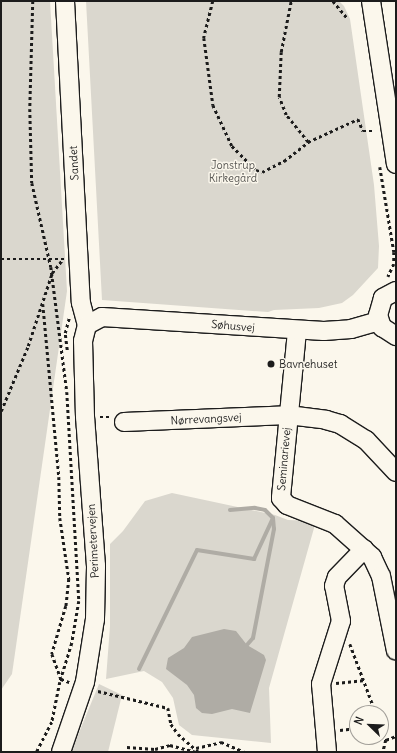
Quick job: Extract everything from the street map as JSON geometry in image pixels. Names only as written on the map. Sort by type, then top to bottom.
[{"type":"street","name":"Sandet","points":[[65,1],[71,260],[88,325]]},
{"type":"street","points":[[371,1],[387,162]]},
{"type":"street","points":[[390,286],[388,294],[380,303],[379,321],[387,332],[396,336]]},
{"type":"street","name":"Søhusvej","points":[[88,325],[102,317],[297,331],[351,329],[379,321]]},
{"type":"street","name":"Perimetervejen","points":[[60,752],[75,684],[95,619],[96,566],[85,417],[83,341],[88,325]]},
{"type":"street","name":"Seminarievej","points":[[297,331],[281,498],[283,502],[335,524],[364,549],[382,576],[396,651]]},
{"type":"street","name":"Nørrevangsvej","points":[[124,422],[288,415],[326,420],[352,430],[366,440],[396,472]]},
{"type":"street","points":[[327,752],[322,684],[341,621],[334,586],[336,577],[364,549]]},
{"type":"path","points":[[33,1],[30,109],[32,183],[50,260],[67,392],[79,601],[72,643],[61,679],[52,722],[37,752]]},
{"type":"path","points":[[213,1],[204,38],[213,105],[232,146],[256,170],[262,172],[284,161],[308,142],[358,119],[363,131],[374,131]]},
{"type":"path","points":[[291,1],[281,52],[279,96],[286,115],[308,142]]},
{"type":"path","points":[[333,1],[348,18]]},
{"type":"path","points":[[373,123],[375,138]]},
{"type":"path","points":[[387,162],[394,252],[394,264],[390,286]]},
{"type":"path","points":[[1,259],[71,260]]},
{"type":"path","points":[[1,410],[44,304],[52,273],[71,260]]},
{"type":"path","points":[[69,357],[65,333],[67,322],[75,307],[82,303]]},
{"type":"path","points":[[44,304],[59,478],[60,518],[70,579],[66,606],[52,654],[61,679]]},
{"type":"path","points":[[83,610],[84,595]]},
{"type":"path","points":[[349,643],[373,705]]},
{"type":"path","points":[[61,679],[168,708],[171,724],[178,734],[199,752]]},
{"type":"path","points":[[322,684],[363,680]]},
{"type":"path","points":[[127,747],[155,749],[170,745],[196,750],[221,742],[244,752]]},
{"type":"green space","points":[[1,1],[50,1],[67,291],[12,674],[1,690]]},
{"type":"green space","name":"Jonstrup Kirkegård","points":[[86,1],[339,1],[344,6],[350,19],[374,185],[379,246],[378,268],[353,295],[342,303],[319,308],[274,310],[268,312],[102,300]]},
{"type":"green space","points":[[172,493],[275,515],[288,520],[316,521],[269,688],[271,743],[192,735],[179,725],[173,698],[162,682],[144,671],[106,679],[110,626],[110,544],[123,531],[145,501]]},
{"type":"green space","points":[[99,684],[122,695],[108,752],[71,752]]},
{"type":"shaded area","points":[[224,629],[236,631],[247,645],[264,655],[266,660],[250,713],[232,709],[212,714],[202,713],[196,708],[194,695],[187,685],[166,669],[168,658],[184,648],[192,637]]},
{"type":"waterway","points":[[230,510],[255,508],[265,510],[273,518],[274,529],[253,638],[247,645]]},
{"type":"waterway","points":[[139,669],[197,550],[254,559],[273,518]]},
{"type":"place","name":"Bavnehuset","points":[[271,364]]}]
